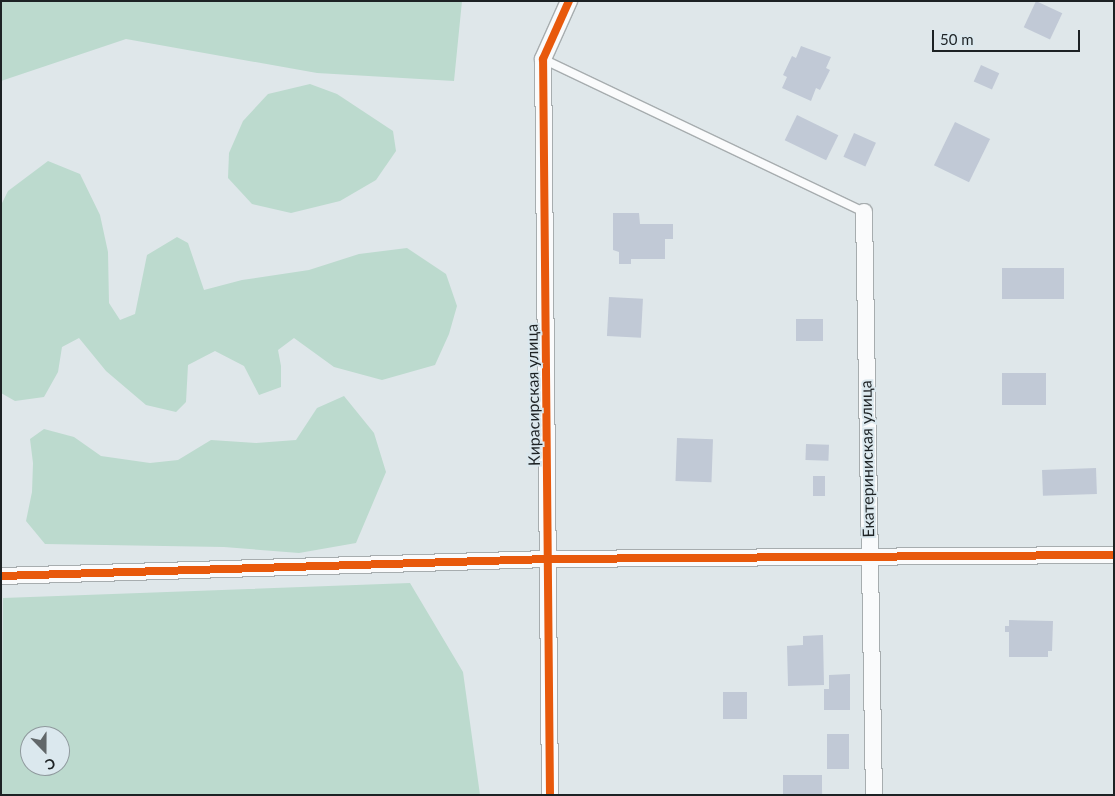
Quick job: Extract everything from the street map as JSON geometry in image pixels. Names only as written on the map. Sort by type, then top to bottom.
[{"type":"street","name":"Кирасирская улица","points":[[550,795],[543,59],[569,1]]},
{"type":"street","name":"Екатериниская улица","points":[[864,212],[868,557],[874,795]]},
{"type":"street","points":[[1,576],[549,558],[1114,555]]},
{"type":"lane","points":[[543,59],[864,212]]},
{"type":"green space","points":[[1,1],[462,1],[454,81],[317,73],[126,39],[1,81]]},
{"type":"green space","points":[[310,84],[337,94],[393,131],[396,151],[376,180],[340,201],[291,213],[252,204],[228,178],[229,153],[243,121],[268,94]]},
{"type":"green space","points":[[48,161],[80,174],[100,215],[108,252],[109,303],[120,320],[135,314],[147,255],[177,237],[188,243],[204,290],[242,280],[309,270],[359,254],[407,248],[446,274],[457,306],[449,334],[435,365],[382,380],[334,367],[294,338],[278,350],[281,366],[281,387],[259,395],[244,366],[215,351],[188,365],[186,402],[176,412],[146,405],[106,371],[79,338],[62,347],[58,372],[44,397],[15,401],[1,393],[1,205],[8,191]]},
{"type":"green space","points":[[344,396],[374,433],[386,472],[356,543],[299,553],[224,547],[45,544],[26,521],[32,492],[33,463],[30,439],[44,429],[74,437],[101,456],[150,463],[178,460],[211,440],[256,443],[296,440],[317,408]]},
{"type":"green space","points":[[410,583],[463,672],[480,795],[1,795],[3,598]]},
{"type":"building","points":[[1036,1],[1062,13],[1050,40],[1024,27]]},
{"type":"building","points":[[801,46],[831,57],[826,68],[830,70],[820,90],[816,88],[811,101],[782,88],[787,77],[783,75],[792,56],[796,58]]},
{"type":"building","points":[[981,65],[999,73],[992,90],[974,81]]},
{"type":"building","points":[[797,115],[838,135],[826,160],[785,140]]},
{"type":"building","points":[[955,122],[990,139],[969,182],[934,165]]},
{"type":"building","points":[[854,133],[876,143],[865,167],[843,157]]},
{"type":"building","points":[[613,213],[639,213],[640,224],[673,224],[673,239],[665,239],[665,259],[631,259],[631,264],[619,264],[619,252],[613,250]]},
{"type":"building","points":[[1002,268],[1064,268],[1064,299],[1002,299]]},
{"type":"building","points":[[609,297],[643,299],[641,338],[607,336]]},
{"type":"building","points":[[796,319],[823,319],[823,341],[796,341]]},
{"type":"building","points":[[1002,373],[1046,373],[1046,405],[1002,405]]},
{"type":"building","points":[[677,438],[713,439],[711,482],[675,481]]},
{"type":"building","points":[[806,444],[829,445],[828,461],[805,460]]},
{"type":"building","points":[[1096,468],[1097,494],[1043,496],[1042,470]]},
{"type":"building","points":[[813,476],[825,476],[825,496],[813,496]]},
{"type":"building","points":[[1009,620],[1053,621],[1052,651],[1048,651],[1048,657],[1009,657],[1009,632],[1005,632],[1005,626],[1009,626]]},
{"type":"building","points":[[823,635],[824,685],[788,686],[787,646],[803,645],[803,636]]},
{"type":"building","points":[[850,674],[850,710],[824,710],[824,689],[829,689],[829,675]]},
{"type":"building","points":[[723,692],[747,692],[747,719],[723,719]]},
{"type":"building","points":[[827,734],[849,734],[849,769],[827,769]]},
{"type":"building","points":[[783,775],[822,775],[822,795],[783,795]]},
{"type":"cycle path","points":[[550,795],[543,59],[569,1]]},
{"type":"cycle path","points":[[1,576],[549,559],[1114,555]]}]
